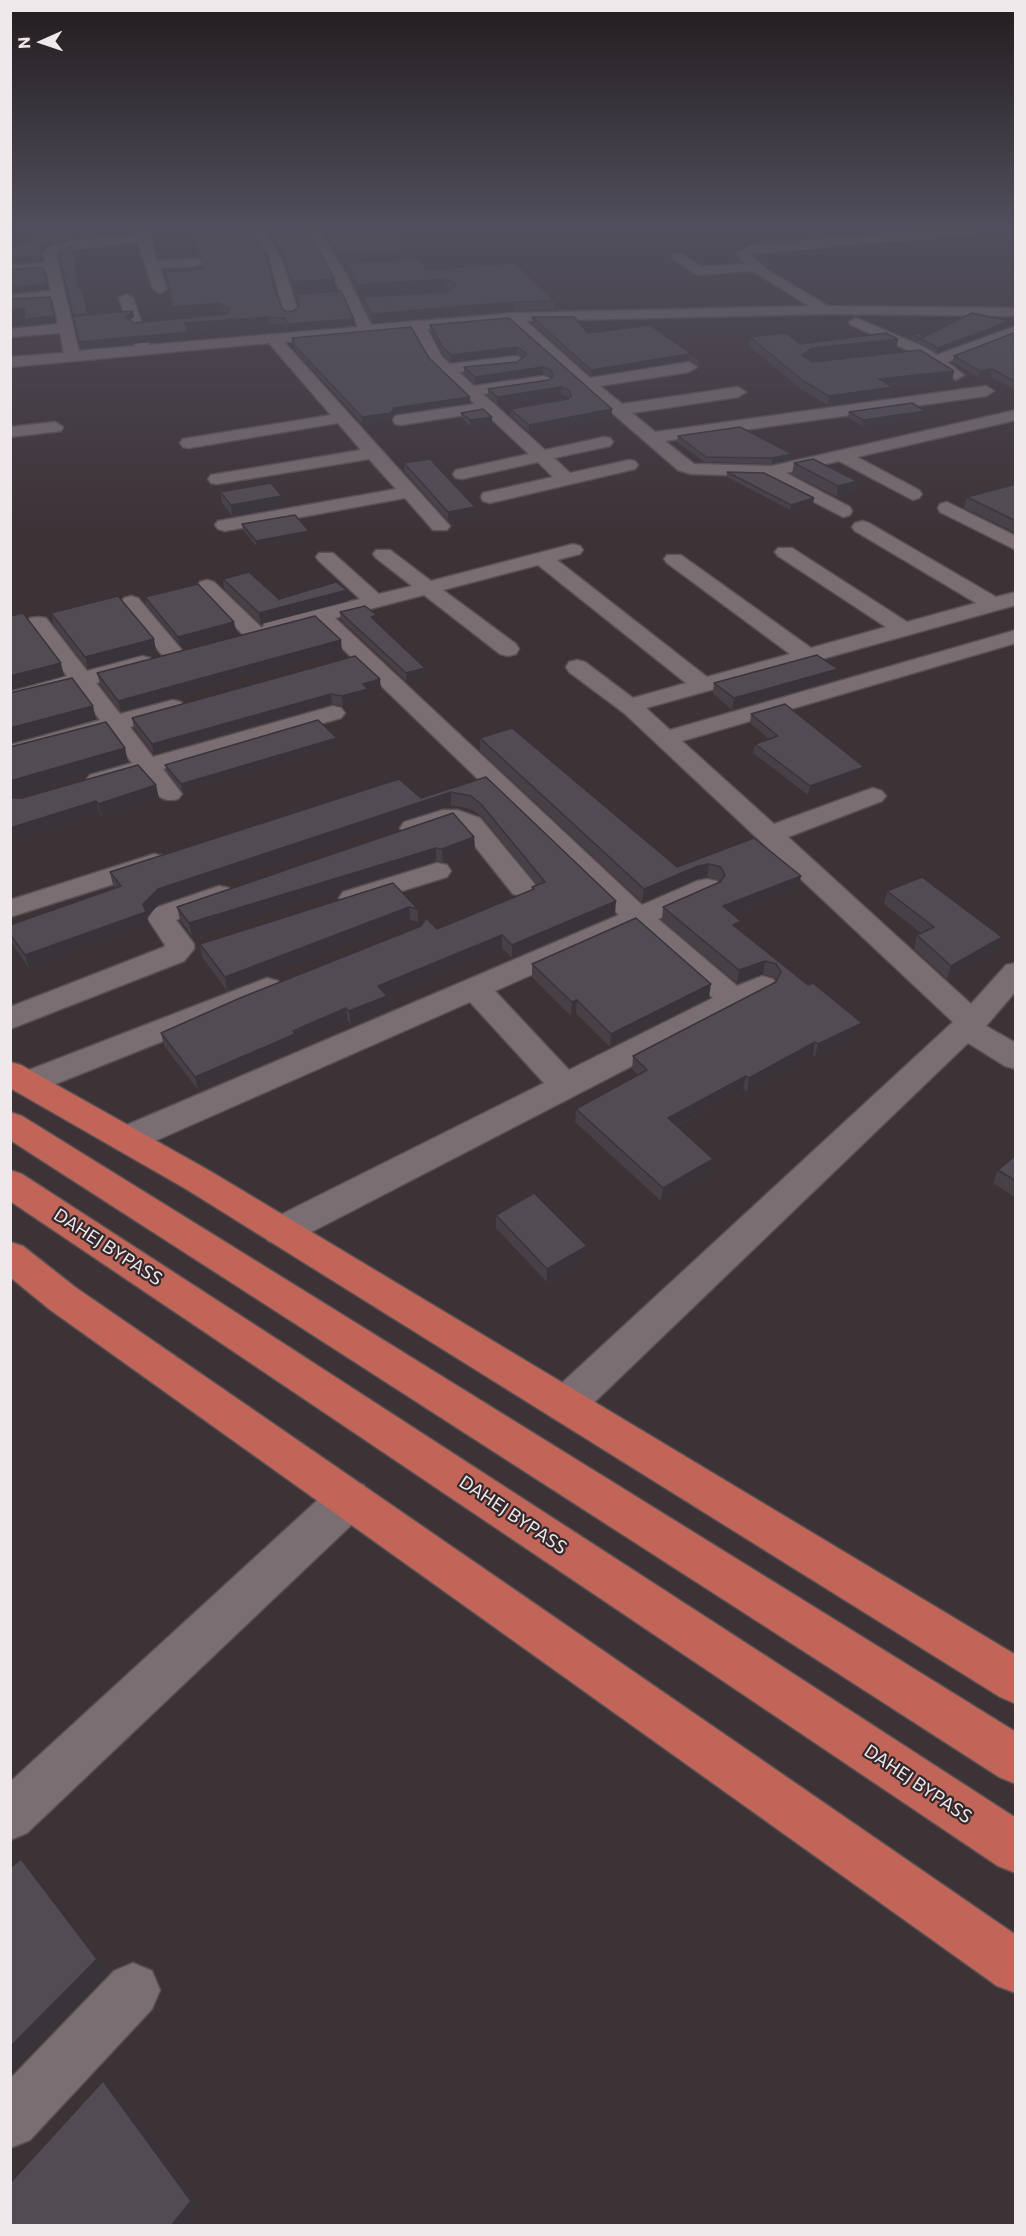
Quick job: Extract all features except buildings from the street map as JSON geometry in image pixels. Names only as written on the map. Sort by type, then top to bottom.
[{"type":"highway","points":[[19,1078],[281,1230],[1016,1681]]},
{"type":"highway","points":[[10,1124],[1016,1760]]},
{"type":"highway","name":"DAHEJ BYPASS","points":[[10,1183],[1016,1848]]},
{"type":"highway","points":[[10,1256],[62,1298],[1016,1966]]},
{"type":"street","points":[[68,334],[73,357]]},
{"type":"street","points":[[142,334],[144,351]]},
{"type":"street","points":[[10,362],[328,334]]},
{"type":"street","points":[[419,334],[420,343],[566,479]]},
{"type":"street","points":[[506,336],[525,334]]},
{"type":"street","points":[[529,334],[687,468],[768,471],[841,455],[1014,408],[991,383],[936,361],[884,334]]},
{"type":"street","points":[[906,344],[925,335]]},
{"type":"street","points":[[936,361],[1011,336]]},
{"type":"street","points":[[273,339],[341,418],[440,526]]},
{"type":"street","points":[[420,343],[449,341]]},
{"type":"street","points":[[285,353],[309,351]]},
{"type":"street","points":[[890,355],[922,352]]},
{"type":"street","points":[[953,354],[971,365]]},
{"type":"street","points":[[447,369],[517,361]]},
{"type":"street","points":[[586,382],[689,367]]},
{"type":"street","points":[[470,391],[543,381]]},
{"type":"street","points":[[651,438],[903,401],[991,383]]},
{"type":"street","points":[[885,387],[903,401]]},
{"type":"street","points":[[618,410],[738,392]]},
{"type":"street","points":[[401,420],[515,408]]},
{"type":"street","points":[[189,443],[341,418]]},
{"type":"street","points":[[10,432],[55,427]]},
{"type":"street","points":[[462,474],[604,442]]},
{"type":"street","points":[[218,479],[373,453]]},
{"type":"street","points":[[841,455],[913,494]]},
{"type":"street","points":[[490,497],[629,465]]},
{"type":"street","points":[[768,471],[843,511]]},
{"type":"street","points":[[225,525],[409,492]]},
{"type":"street","points":[[947,508],[1016,544]]},
{"type":"street","points":[[862,527],[1004,601]]},
{"type":"street","points":[[231,639],[573,550]]},
{"type":"street","points":[[785,552],[903,629]]},
{"type":"street","points":[[383,554],[508,649]]},
{"type":"street","points":[[326,557],[374,601]]},
{"type":"street","points":[[542,558],[701,684]]},
{"type":"street","points":[[674,559],[806,655]]},
{"type":"street","points":[[207,586],[254,633]]},
{"type":"street","points":[[632,708],[636,704],[701,684],[1004,601]]},
{"type":"street","points":[[132,603],[173,654]]},
{"type":"street","points":[[281,1230],[748,993],[637,916],[349,658],[319,615]]},
{"type":"street","points":[[38,623],[169,794]]},
{"type":"street","points":[[664,739],[1016,636]]},
{"type":"street","points":[[15,692],[81,679],[196,648]]},
{"type":"street","points":[[577,667],[632,708],[969,1025],[1016,1058]]},
{"type":"street","points":[[10,753],[193,701]]},
{"type":"street","points":[[82,785],[333,712]]},
{"type":"street","points":[[769,835],[873,796]]},
{"type":"street","points":[[394,834],[452,815],[462,817],[471,824],[524,888]]},
{"type":"street","points":[[10,909],[180,853]]},
{"type":"street","points":[[327,906],[437,871]]},
{"type":"street","points":[[127,1139],[707,887]]},
{"type":"street","points":[[174,954],[180,944],[162,919],[165,914],[238,888]]},
{"type":"street","points":[[10,1019],[174,954],[207,944]]},
{"type":"street","points":[[565,1405],[969,1025],[1016,972]]},
{"type":"street","points":[[19,1078],[291,978]]},
{"type":"street","points":[[474,987],[565,1086]]},
{"type":"street","points":[[10,1816],[349,1499]]},
{"type":"street","points":[[10,2120],[133,1990]]}]
